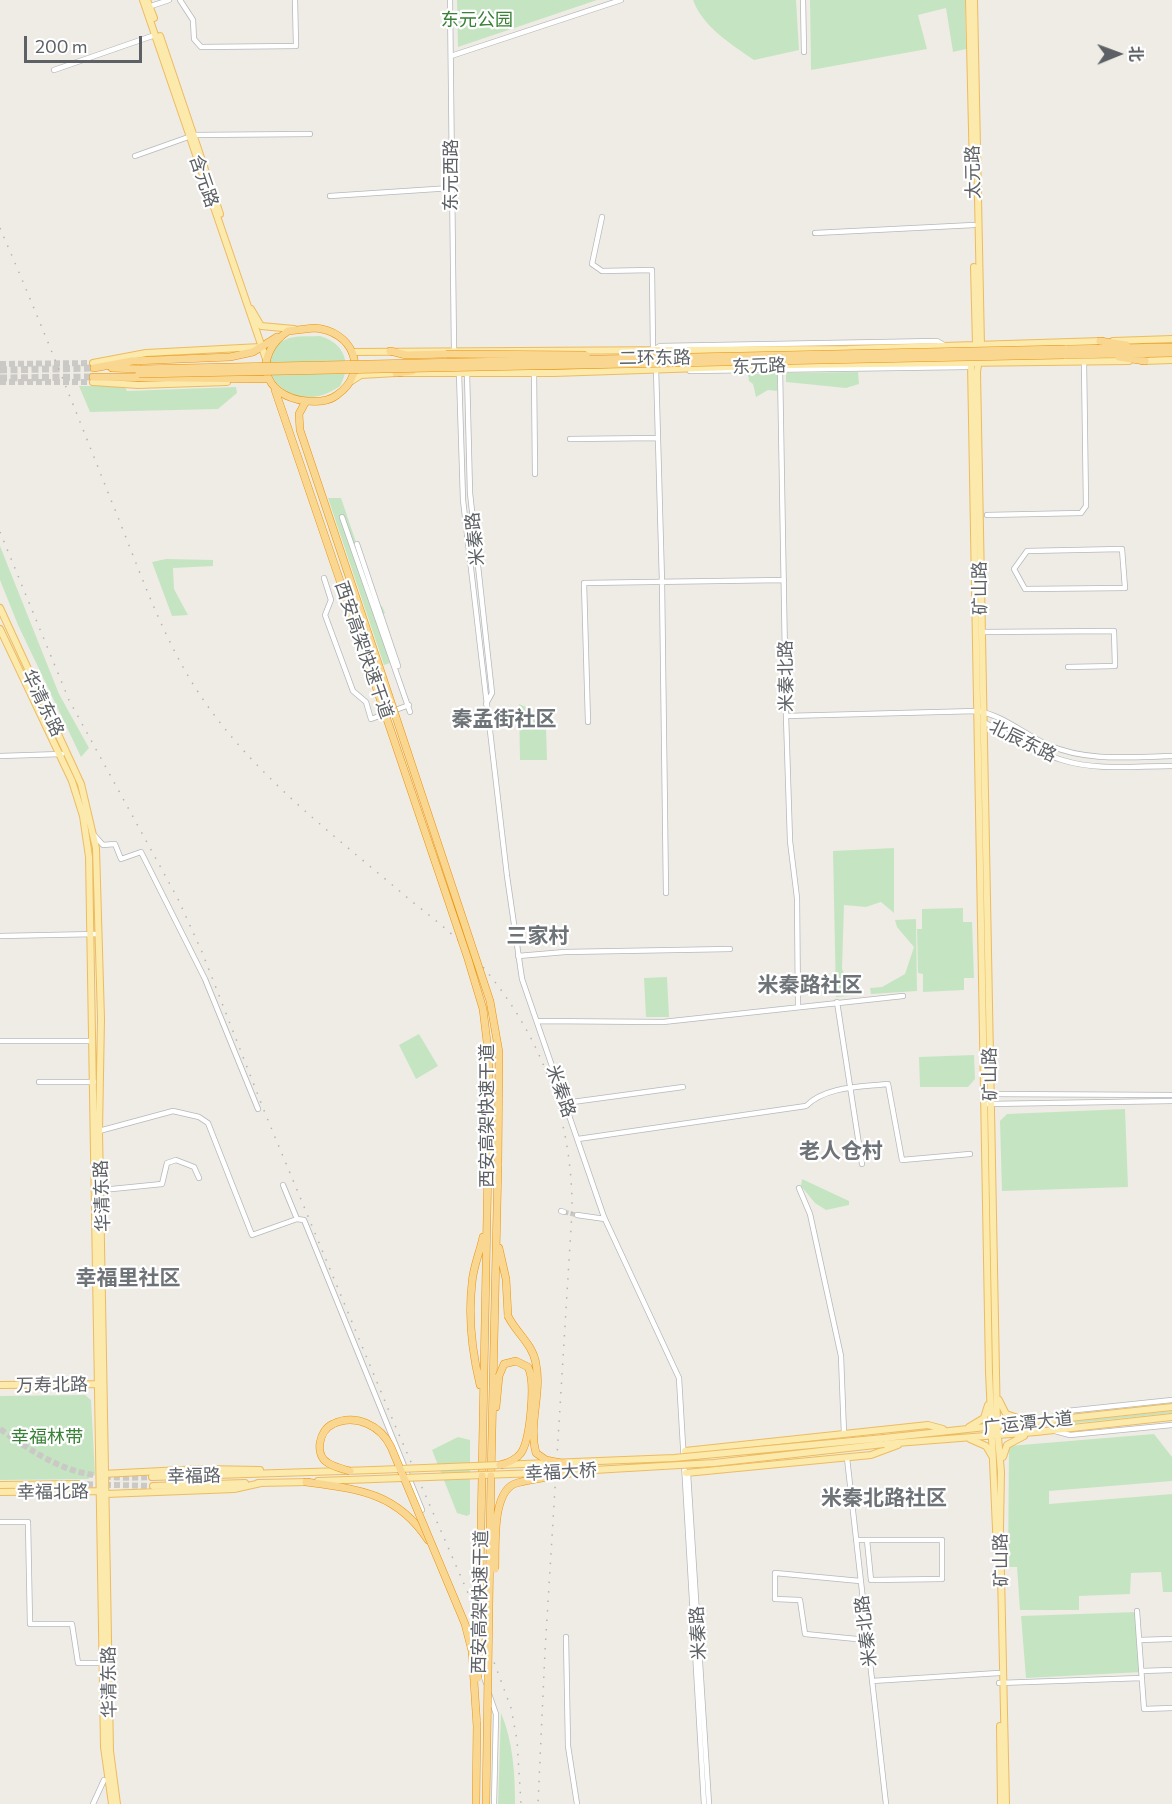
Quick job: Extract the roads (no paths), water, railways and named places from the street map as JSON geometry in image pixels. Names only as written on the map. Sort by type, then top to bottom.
[{"type":"highway","points":[[94,366],[132,361],[230,357],[262,347],[284,333],[294,329],[332,331],[345,340],[352,352],[355,366],[350,383],[333,398],[306,401],[288,398],[275,390],[267,379],[267,362],[274,345],[284,333]]},
{"type":"highway","points":[[1100,341],[1146,348]]},
{"type":"highway","name":"二环东路","points":[[139,372],[1065,352],[1172,347]]},
{"type":"highway","points":[[390,351],[406,355],[573,354],[614,361]]},
{"type":"highway","points":[[1065,352],[1172,353]]},
{"type":"highway","points":[[1099,354],[1145,361]]},
{"type":"highway","points":[[396,373],[564,369],[614,361]]},
{"type":"highway","points":[[94,366],[139,372]]},
{"type":"highway","points":[[93,379],[139,372]]},
{"type":"highway","points":[[106,377],[267,379]]},
{"type":"highway","name":"西安高架快速干道","points":[[275,390],[468,959],[483,1010],[489,1058],[476,1804]]},
{"type":"highway","name":"西安高架快速干道","points":[[306,401],[299,414],[300,430],[490,1002],[499,1052],[486,1804]]},
{"type":"highway","points":[[483,1394],[471,1339],[471,1297],[472,1280],[486,1220]]},
{"type":"highway","points":[[496,1238],[506,1279],[508,1316],[529,1345],[536,1364],[534,1425],[536,1453],[546,1460],[566,1464]]},
{"type":"highway","points":[[492,1449],[500,1376],[504,1364],[516,1361],[527,1366],[532,1380],[527,1441],[519,1456],[500,1465]]},
{"type":"highway","points":[[350,1471],[330,1464],[323,1457],[320,1443],[327,1428],[334,1423],[353,1421],[378,1428],[391,1447],[468,1633],[474,1672],[477,1727]]},
{"type":"highway","points":[[490,1637],[497,1519],[501,1498],[507,1489],[517,1483],[581,1471]]},
{"type":"highway","points":[[306,1482],[347,1487],[386,1499],[412,1518],[438,1556]]},
{"type":"main road","name":"含元路","points":[[143,0],[148,5],[252,323],[267,362]]},
{"type":"main road","name":"太元路","points":[[969,0],[979,345]]},
{"type":"main road","name":"太元路","points":[[974,0],[979,345]]},
{"type":"main road","name":"含元路","points":[[148,5],[155,35],[257,322],[266,328],[294,329]]},
{"type":"main road","points":[[230,357],[247,348],[253,340],[252,323]]},
{"type":"main road","name":"东元路","points":[[352,352],[947,346],[1172,339]]},
{"type":"main road","name":"矿山路","points":[[979,345],[974,364],[988,1094]]},
{"type":"main road","points":[[94,366],[146,353],[262,347]]},
{"type":"main road","name":"东元路","points":[[350,383],[361,375],[396,373],[534,373],[656,368],[780,368],[1172,360]]},
{"type":"main road","name":"矿山路","points":[[974,364],[981,632],[980,712],[983,722],[990,1386],[1001,1472],[1001,1804]]},
{"type":"main road","points":[[93,379],[138,385],[243,379]]},
{"type":"main road","name":"华清东路","points":[[0,608],[86,799],[94,835],[102,1190],[101,1384]]},
{"type":"main road","name":"华清东路","points":[[0,629],[64,753],[83,816],[89,857],[95,934],[93,1041],[101,1384],[104,1726],[105,1767],[110,1804]]},
{"type":"main road","name":"矿山路","points":[[988,1104],[998,1389],[994,1426]]},
{"type":"main road","name":"万寿北路","points":[[0,1385],[101,1384]]},
{"type":"main road","points":[[958,1430],[977,1424],[984,1418],[990,1386]]},
{"type":"main road","points":[[998,1389],[1000,1406],[1006,1414],[1033,1421]]},
{"type":"main road","name":"广运潭大道","points":[[884,1441],[946,1430],[1172,1407]]},
{"type":"main road","name":"广运潭大道","points":[[884,1441],[902,1443],[996,1436],[1172,1417]]},
{"type":"main road","points":[[685,1451],[844,1436],[928,1425],[946,1430]]},
{"type":"main road","points":[[1001,1472],[1007,1445],[1036,1432]]},
{"type":"main road","name":"矿山路","points":[[996,1436],[994,1467],[999,1673],[1006,1804]]},
{"type":"main road","points":[[964,1438],[986,1446],[994,1467]]},
{"type":"main road","name":"幸福大桥","points":[[236,1475],[684,1458],[884,1441]]},
{"type":"main road","name":"幸福大桥","points":[[235,1487],[261,1483],[694,1465],[884,1441]]},
{"type":"main road","points":[[687,1473],[871,1455],[902,1443]]},
{"type":"main road","points":[[102,1474],[202,1469],[299,1472]]},
{"type":"main road","name":"幸福路","points":[[152,1477],[236,1475]]},
{"type":"main road","points":[[0,1485],[78,1484]]},
{"type":"main road","name":"幸福路","points":[[153,1486],[235,1487]]},
{"type":"main road","name":"幸福北路","points":[[0,1492],[102,1493],[235,1487]]},
{"type":"main road","name":"华清东路","points":[[102,1493],[111,1771],[119,1804]]},
{"type":"main road","points":[[104,1726],[101,1757],[110,1804]]},
{"type":"street","points":[[148,5],[170,0]]},
{"type":"street","points":[[180,0],[193,21],[194,39],[201,47],[296,46],[296,0]]},
{"type":"street","name":"东元西路","points":[[450,0],[454,350]]},
{"type":"street","points":[[451,56],[621,0]]},
{"type":"street","points":[[803,0],[804,52]]},
{"type":"street","points":[[54,70],[155,35]]},
{"type":"street","points":[[135,156],[191,136],[310,134]]},
{"type":"street","points":[[330,196],[451,188]]},
{"type":"street","points":[[602,217],[592,264],[602,271],[652,270],[653,350]]},
{"type":"street","points":[[815,232],[974,225]]},
{"type":"street","name":"米秦北路","points":[[779,347],[786,717],[790,841],[797,898],[798,1006]]},
{"type":"street","points":[[987,515],[1081,513],[1086,506],[1084,362]]},
{"type":"street","points":[[656,368],[662,582],[666,893]]},
{"type":"street","name":"米秦路","points":[[459,373],[462,495],[486,704],[522,979],[605,1219],[680,1378],[709,1804]]},
{"type":"street","name":"米秦路","points":[[467,373],[470,493],[492,693],[486,704]]},
{"type":"street","points":[[534,373],[536,474]]},
{"type":"street","points":[[570,439],[658,438]]},
{"type":"street","points":[[342,517],[412,712]]},
{"type":"street","points":[[357,544],[409,705]]},
{"type":"street","points":[[1122,549],[1125,588],[1025,589],[1014,569],[1027,551],[1122,549]]},
{"type":"street","points":[[324,579],[331,600],[325,615],[352,691],[366,702],[371,719],[409,705]]},
{"type":"street","points":[[588,722],[584,583],[784,580]]},
{"type":"street","points":[[981,632],[1114,631],[1115,666],[1068,666]]},
{"type":"street","points":[[481,662],[488,662]]},
{"type":"street","points":[[786,717],[980,712]]},
{"type":"street","name":"北辰东路","points":[[980,712],[1046,744],[1076,754],[1102,758],[1172,756]]},
{"type":"street","name":"北辰东路","points":[[983,722],[1054,757],[1076,764],[1109,767],[1172,766]]},
{"type":"street","points":[[0,756],[64,753]]},
{"type":"street","points":[[94,835],[103,845],[115,844],[121,859],[141,852],[205,979],[258,1109]]},
{"type":"street","points":[[0,936],[95,934]]},
{"type":"street","points":[[518,956],[730,949]]},
{"type":"street","points":[[537,1021],[663,1022],[903,996]]},
{"type":"street","points":[[837,1002],[862,1164]]},
{"type":"street","points":[[0,1041],[93,1041]]},
{"type":"street","points":[[39,1082],[94,1082]]},
{"type":"street","points":[[578,1139],[806,1106],[816,1096],[888,1084],[902,1160],[970,1154]]},
{"type":"street","points":[[565,1103],[682,1087]]},
{"type":"street","points":[[988,1094],[1172,1095]]},
{"type":"street","points":[[988,1104],[1172,1101]]},
{"type":"street","points":[[99,1131],[173,1111],[199,1117],[208,1123],[252,1235],[297,1219],[304,1220],[422,1510]]},
{"type":"street","points":[[102,1190],[162,1184],[167,1163],[176,1160],[194,1167],[198,1178]]},
{"type":"street","points":[[283,1185],[297,1219]]},
{"type":"street","points":[[799,1188],[810,1214],[841,1356],[844,1436]]},
{"type":"street","points":[[577,1215],[605,1219]]},
{"type":"street","points":[[1048,1419],[1067,1411],[1172,1400]]},
{"type":"street","points":[[1146,1420],[1165,1425]]},
{"type":"street","points":[[1055,1431],[1070,1435],[1172,1425]]},
{"type":"street","name":"米秦北路","points":[[847,1458],[886,1804]]},
{"type":"street","name":"米秦路","points":[[687,1473],[704,1804]]},
{"type":"street","points":[[0,1522],[28,1522],[30,1624],[72,1624],[78,1663],[103,1663]]},
{"type":"street","points":[[856,1540],[867,1540],[942,1540],[942,1579],[871,1580],[867,1540]]},
{"type":"street","points":[[860,1581],[775,1572],[775,1599],[800,1600],[805,1634],[867,1640]]},
{"type":"street","points":[[1137,1611],[1144,1709],[1172,1708]]},
{"type":"street","points":[[566,1637],[568,1746],[577,1804]]},
{"type":"street","points":[[472,1640],[496,1714],[494,1804]]},
{"type":"street","points":[[1139,1640],[1172,1640]]},
{"type":"street","points":[[1141,1671],[1172,1670]]},
{"type":"street","points":[[872,1681],[999,1673]]},
{"type":"street","points":[[1001,1683],[1142,1678]]},
{"type":"street","points":[[93,1804],[104,1780]]},
{"type":"tunnel","points":[[0,364],[93,363]]},
{"type":"tunnel","points":[[0,370],[94,368]]},
{"type":"tunnel","points":[[0,378],[93,377]]},
{"type":"tunnel","points":[[0,382],[93,382]]},
{"type":"tunnel","points":[[564,1212],[577,1215]]},
{"type":"tunnel","points":[[0,1429],[38,1454],[71,1470],[107,1477],[152,1477]]},
{"type":"tunnel","points":[[78,1484],[153,1486]]},
{"type":"railway","points":[[0,228],[154,606],[183,667],[204,701],[228,733],[282,790],[443,926],[490,975],[530,1036],[557,1103],[566,1138],[571,1175],[572,1212],[538,1804]]},
{"type":"railway","points":[[0,532],[69,700],[178,899],[202,952],[265,1113],[394,1423],[471,1600],[511,1708],[517,1740],[521,1804]]},
{"type":"district","name":"秦孟街社区","points":[[504,719]]},
{"type":"district","name":"三家村","points":[[538,936]]},
{"type":"district","name":"米秦路社区","points":[[810,985]]},
{"type":"district","name":"老人仓村","points":[[841,1151]]},
{"type":"district","name":"幸福里社区","points":[[128,1278]]},
{"type":"district","name":"米秦北路社区","points":[[884,1498]]},
{"type":"park label","name":"东元公园","points":[[477,20]]},
{"type":"park label","name":"幸福林带","points":[[47,1437]]}]
